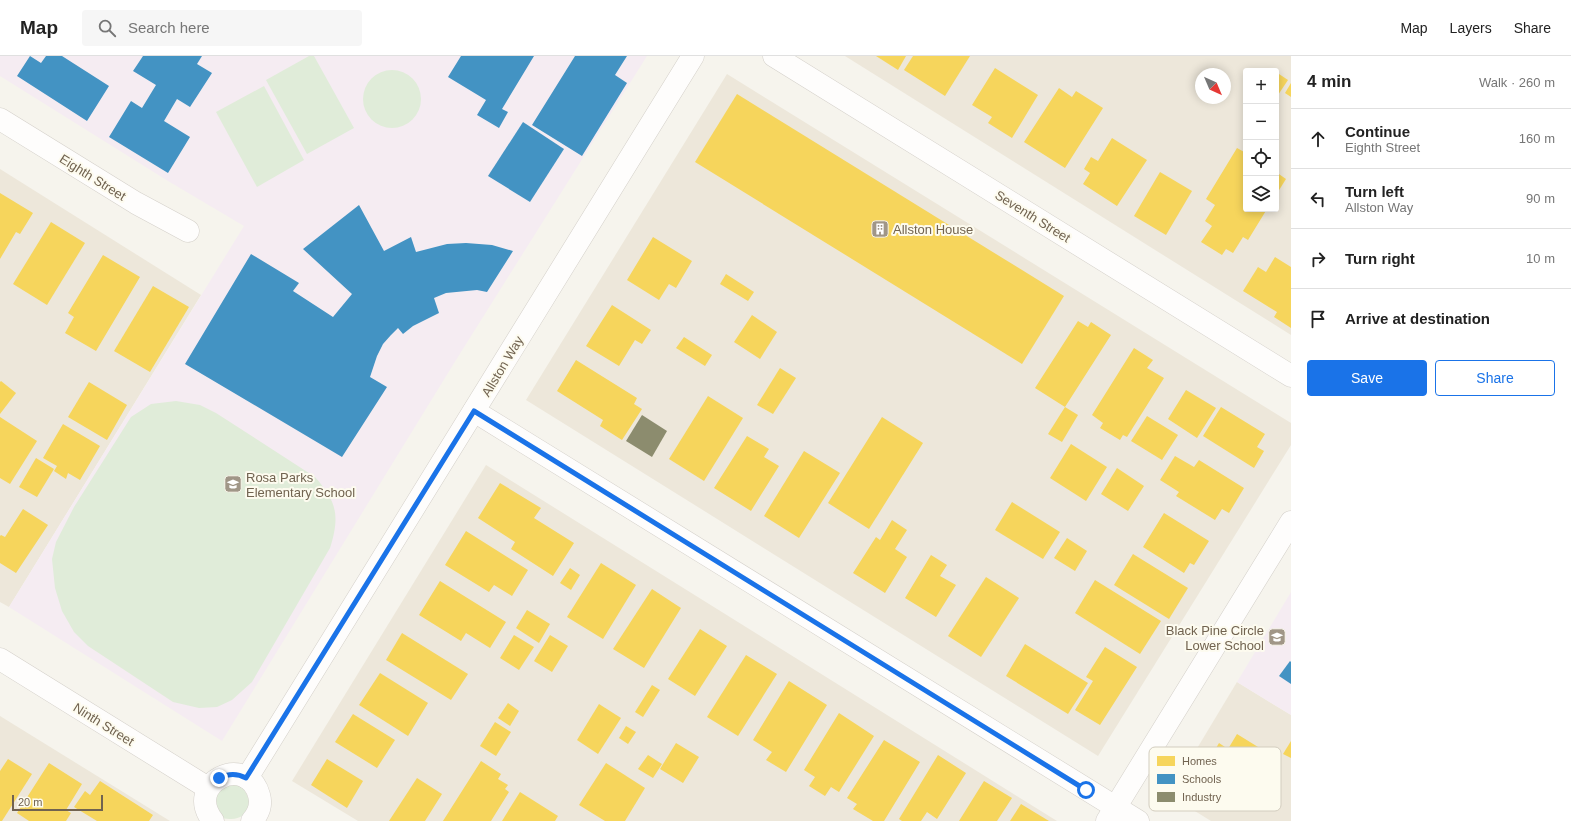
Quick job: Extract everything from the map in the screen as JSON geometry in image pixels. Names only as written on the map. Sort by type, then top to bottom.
[{"type":"street","name":"Allston Way","points":[[246,778],[693,56]]},
{"type":"street","name":"Seventh Street","points":[[774,56],[1291,376]]},
{"type":"street","name":"Eighth Street","points":[[0,119],[136,203],[188,231]]},
{"type":"street","points":[[474,411],[1111,814],[1138,821]]},
{"type":"street","points":[[1152,747],[1291,522]]},
{"type":"street","name":"Ninth Street","points":[[0,659],[208,788]]},
{"type":"street","points":[[1111,814],[1149,752]]},
{"type":"street","points":[[213,821],[205,808],[204,801],[208,788],[212,782],[225,775],[240,775],[254,783],[258,790],[260,799],[258,819]]},
{"type":"shaded area","name":"Rosa Parks Elementary School","points":[[0,56],[647,56],[456,360],[222,741],[9,607],[244,226],[168,181],[0,76]]},
{"type":"shaded area","points":[[845,56],[1291,56],[1291,335]]},
{"type":"shaded area","points":[[727,74],[1291,423],[1291,445],[1098,756],[526,400]]},
{"type":"shaded area","points":[[0,169],[201,295],[9,607],[0,602]]},
{"type":"shaded area","points":[[486,465],[1057,821],[358,821],[292,781]]},
{"type":"shaded area","name":"Black Pine Circle Lower School","points":[[1291,592],[1291,715],[1237,682]]},
{"type":"shaded area","points":[[1237,682],[1291,715],[1291,821],[1211,821],[1195,811],[1281,811],[1281,747],[1198,747]]},
{"type":"shaded area","points":[[0,716],[170,821],[0,821]]},
{"type":"green space","points":[[309,56],[314,56],[354,128],[307,154],[266,80]]},
{"type":"green space","points":[[392,70],[408,75],[416,83],[421,99],[416,115],[408,123],[392,128],[376,123],[368,115],[363,99],[368,83],[376,75]]},
{"type":"green space","points":[[264,86],[304,160],[257,187],[216,112]]},
{"type":"green space","points":[[176,401],[200,405],[216,413],[315,477],[328,494],[334,510],[335,527],[330,548],[252,682],[232,700],[217,707],[199,708],[173,702],[88,646],[74,632],[62,611],[55,588],[52,559],[56,542],[74,507],[131,417],[151,404]]},
{"type":"green space","points":[[227,784],[243,786],[251,805],[243,815],[233,819],[222,818],[214,799],[217,793]]},
{"type":"building: Homes","points":[[876,56],[906,56],[898,70]]},
{"type":"building: Homes","points":[[913,56],[970,56],[945,96],[904,70]]},
{"type":"building: Homes","points":[[995,68],[1038,95],[1012,138],[988,123],[992,117],[972,105]]},
{"type":"building: Homes","points":[[1279,74],[1288,80],[1279,94]]},
{"type":"building: Homes","points":[[1291,83],[1291,97],[1285,93]]},
{"type":"building: Homes","points":[[1059,88],[1072,97],[1076,91],[1103,108],[1065,168],[1024,142]]},
{"type":"building: Homes","name":"Allston House","points":[[737,94],[1064,296],[1022,364],[695,162]]},
{"type":"building: Homes","points":[[1112,138],[1147,160],[1117,206],[1083,184],[1090,173],[1084,169],[1091,157],[1098,161]]},
{"type":"building: Homes","points":[[1237,148],[1243,151],[1243,212],[1265,212],[1248,240],[1243,237],[1233,253],[1226,249],[1222,255],[1201,242],[1212,226],[1205,221],[1215,205],[1206,199]]},
{"type":"building: Homes","points":[[1160,172],[1192,191],[1166,235],[1134,216]]},
{"type":"building: Homes","points":[[1279,174],[1286,179],[1279,190]]},
{"type":"building: Homes","points":[[0,193],[33,213],[20,234],[16,232],[0,259]]},
{"type":"building: Homes","points":[[51,222],[85,243],[47,305],[13,284]]},
{"type":"building: Homes","points":[[653,237],[692,261],[676,288],[669,284],[659,300],[627,280]]},
{"type":"building: Homes","points":[[103,255],[140,277],[96,351],[65,333],[74,317],[68,313]]},
{"type":"building: Homes","points":[[1275,257],[1291,267],[1291,328],[1274,317],[1277,312],[1243,291],[1258,267],[1266,272]]},
{"type":"building: Homes","points":[[726,274],[754,292],[748,301],[720,284]]},
{"type":"building: Homes","points":[[153,286],[189,307],[150,372],[114,351]]},
{"type":"building: Homes","points":[[612,305],[651,330],[642,344],[635,340],[619,366],[586,346]]},
{"type":"building: Homes","points":[[752,315],[777,332],[760,359],[734,342]]},
{"type":"building: Homes","points":[[1078,321],[1088,327],[1091,322],[1111,335],[1065,407],[1035,388]]},
{"type":"building: Homes","points":[[684,337],[712,355],[705,366],[676,348]]},
{"type":"building: Homes","points":[[1134,348],[1153,360],[1147,368],[1164,378],[1127,437],[1123,435],[1120,440],[1100,428],[1103,423],[1092,415]]},
{"type":"building: Homes","points":[[576,360],[637,398],[634,404],[642,409],[622,440],[600,426],[603,420],[557,391]]},
{"type":"building: Homes","points":[[780,368],[796,378],[773,414],[757,405]]},
{"type":"building: Homes","points":[[1,381],[16,393],[0,414],[0,382]]},
{"type":"building: Homes","points":[[89,382],[127,405],[107,440],[68,417]]},
{"type":"building: Homes","points":[[1186,390],[1216,408],[1197,438],[1168,419]]},
{"type":"building: Homes","points":[[708,396],[743,418],[704,481],[669,459]]},
{"type":"building: Homes","points":[[1065,407],[1078,415],[1062,442],[1048,434]]},
{"type":"building: Homes","points":[[1221,407],[1265,434],[1257,447],[1264,451],[1254,468],[1203,436]]},
{"type":"building: Homes","points":[[1147,416],[1178,435],[1162,460],[1131,441]]},
{"type":"building: Homes","points":[[0,417],[37,441],[10,484],[0,478]]},
{"type":"building: Homes","points":[[882,417],[923,443],[869,529],[828,503]]},
{"type":"building: Homes","points":[[63,424],[100,446],[80,480],[68,473],[66,479],[54,471],[57,466],[43,458]]},
{"type":"building: Homes","points":[[747,436],[769,449],[764,457],[779,466],[751,511],[714,488]]},
{"type":"building: Homes","points":[[1071,444],[1107,467],[1086,501],[1050,478]]},
{"type":"building: Homes","points":[[804,451],[840,473],[799,538],[764,516]]},
{"type":"building: Homes","points":[[1175,456],[1194,467],[1199,460],[1244,488],[1229,513],[1222,509],[1215,520],[1176,496],[1179,492],[1160,480]]},
{"type":"building: Homes","points":[[36,458],[54,469],[37,497],[19,487]]},
{"type":"building: Homes","points":[[1117,468],[1144,486],[1128,511],[1101,494]]},
{"type":"building: Homes","points":[[500,483],[541,508],[534,518],[574,543],[553,576],[511,549],[515,542],[478,518]]},
{"type":"building: Homes","points":[[1012,502],[1060,532],[1043,559],[995,530]]},
{"type":"building: Homes","points":[[23,509],[48,525],[16,573],[0,563],[0,536],[5,537]]},
{"type":"building: Homes","points":[[1164,513],[1209,541],[1194,565],[1190,563],[1184,573],[1143,547]]},
{"type":"building: Homes","points":[[892,520],[907,530],[895,549],[907,557],[885,593],[853,573],[876,537],[880,540]]},
{"type":"building: Homes","points":[[466,531],[528,570],[512,596],[494,585],[489,592],[445,565]]},
{"type":"building: Homes","points":[[1067,538],[1087,551],[1075,571],[1054,558]]},
{"type":"building: Homes","points":[[1133,554],[1188,588],[1169,619],[1114,585]]},
{"type":"building: Homes","points":[[931,555],[947,565],[940,576],[956,585],[936,617],[905,598]]},
{"type":"building: Homes","points":[[601,563],[636,585],[603,639],[567,617]]},
{"type":"building: Homes","points":[[570,568],[580,575],[571,590],[560,583]]},
{"type":"building: Homes","points":[[986,577],[1019,598],[981,657],[948,636]]},
{"type":"building: Homes","points":[[1095,580],[1161,621],[1140,654],[1075,613]]},
{"type":"building: Homes","points":[[440,581],[506,622],[490,648],[466,633],[461,641],[419,615]]},
{"type":"building: Homes","points":[[652,589],[681,608],[644,668],[613,649]]},
{"type":"building: Homes","points":[[527,610],[550,624],[539,643],[516,628]]},
{"type":"building: Homes","points":[[700,629],[727,646],[695,696],[668,679]]},
{"type":"building: Homes","points":[[402,633],[468,674],[451,700],[386,660]]},
{"type":"building: Homes","points":[[514,635],[534,647],[519,670],[500,658]]},
{"type":"building: Homes","points":[[550,635],[568,646],[552,672],[534,661]]},
{"type":"building: Homes","points":[[1025,644],[1088,683],[1068,714],[1006,676]]},
{"type":"building: Homes","points":[[1105,647],[1137,667],[1100,725],[1075,710],[1093,681],[1086,677]]},
{"type":"building: Homes","points":[[746,655],[777,674],[738,736],[707,717]]},
{"type":"building: Homes","points":[[380,673],[428,703],[408,736],[359,705]]},
{"type":"building: Homes","points":[[789,681],[827,705],[786,772],[766,760],[772,752],[753,740]]},
{"type":"building: Homes","points":[[652,685],[660,690],[643,717],[635,712]]},
{"type":"building: Homes","points":[[508,703],[519,711],[510,726],[498,718]]},
{"type":"building: Homes","points":[[599,704],[621,718],[598,754],[577,740]]},
{"type":"building: Homes","points":[[839,713],[874,736],[839,792],[831,787],[825,796],[809,786],[815,777],[804,770]]},
{"type":"building: Homes","points":[[353,714],[395,740],[377,768],[335,742]]},
{"type":"building: Homes","points":[[495,722],[511,732],[496,756],[480,746]]},
{"type":"building: Homes","points":[[626,726],[636,732],[628,744],[619,738]]},
{"type":"building: Homes","points":[[1237,734],[1258,747],[1229,747]]},
{"type":"building: Homes","points":[[884,740],[920,762],[884,821],[873,821],[853,809],[857,804],[847,798]]},
{"type":"building: Homes","points":[[1291,741],[1291,758],[1283,754]]},
{"type":"building: Homes","points":[[676,743],[699,757],[683,783],[660,769]]},
{"type":"building: Homes","points":[[1219,743],[1225,747],[1217,747]]},
{"type":"building: Homes","points":[[648,755],[662,764],[653,778],[638,769]]},
{"type":"building: Homes","points":[[938,755],[966,773],[937,819],[927,812],[921,821],[902,821],[899,819]]},
{"type":"building: Homes","points":[[8,759],[32,774],[2,821],[0,821],[0,771]]},
{"type":"building: Homes","points":[[327,759],[363,781],[347,808],[311,785]]},
{"type":"building: Homes","points":[[481,761],[501,774],[498,779],[508,785],[505,789],[509,792],[491,821],[443,821]]},
{"type":"building: Homes","points":[[49,763],[82,784],[66,810],[71,813],[66,821],[29,821],[17,813]]},
{"type":"building: Homes","points":[[606,763],[645,788],[625,821],[605,821],[579,805]]},
{"type":"building: Homes","points":[[417,778],[442,794],[425,821],[389,821]]},
{"type":"building: Homes","points":[[100,781],[153,815],[149,821],[97,821],[74,807],[85,791],[90,795]]},
{"type":"building: Homes","points":[[984,781],[1012,798],[997,821],[959,821]]},
{"type":"building: Homes","points":[[520,792],[558,816],[555,821],[502,821]]},
{"type":"building: Homes","points":[[1021,804],[1049,821],[1010,821]]},
{"type":"building: Schools","points":[[30,56],[41,63],[46,56],[62,56],[109,86],[87,121],[17,76]]},
{"type":"building: Schools","points":[[143,56],[202,56],[197,64],[212,73],[190,107],[177,99],[164,121],[190,137],[168,173],[109,137],[131,101],[142,108],[156,85],[133,71]]},
{"type":"building: Schools","points":[[461,56],[534,56],[502,109],[508,112],[499,128],[477,115],[486,100],[448,77]]},
{"type":"building: Schools","points":[[575,56],[627,56],[615,75],[627,83],[582,156],[532,125]]},
{"type":"building: Schools","points":[[523,122],[564,149],[530,202],[488,176]]},
{"type":"building: Schools","points":[[359,205],[384,251],[411,237],[416,252],[447,244],[466,243],[492,245],[513,251],[487,292],[477,290],[446,293],[434,298],[439,313],[413,326],[403,334],[398,328],[383,344],[370,377],[387,387],[342,457],[185,364],[251,254],[299,283],[293,291],[333,317],[352,294],[303,249]]},
{"type":"building: Schools","points":[[1290,661],[1291,662],[1291,684],[1279,676]]},
{"type":"building: Industry","points":[[642,415],[667,431],[652,457],[626,441]]},
{"type":"place","name":"Allston House","points":[[880,229]]},
{"type":"place","name":"Rosa Parks Elementary School","points":[[233,484]]},
{"type":"place","name":"Black Pine Circle Lower School","points":[[1277,637]]},
{"type":"route","points":[[219,778],[225,775],[233,774],[246,778],[474,411],[1086,790]]}]
